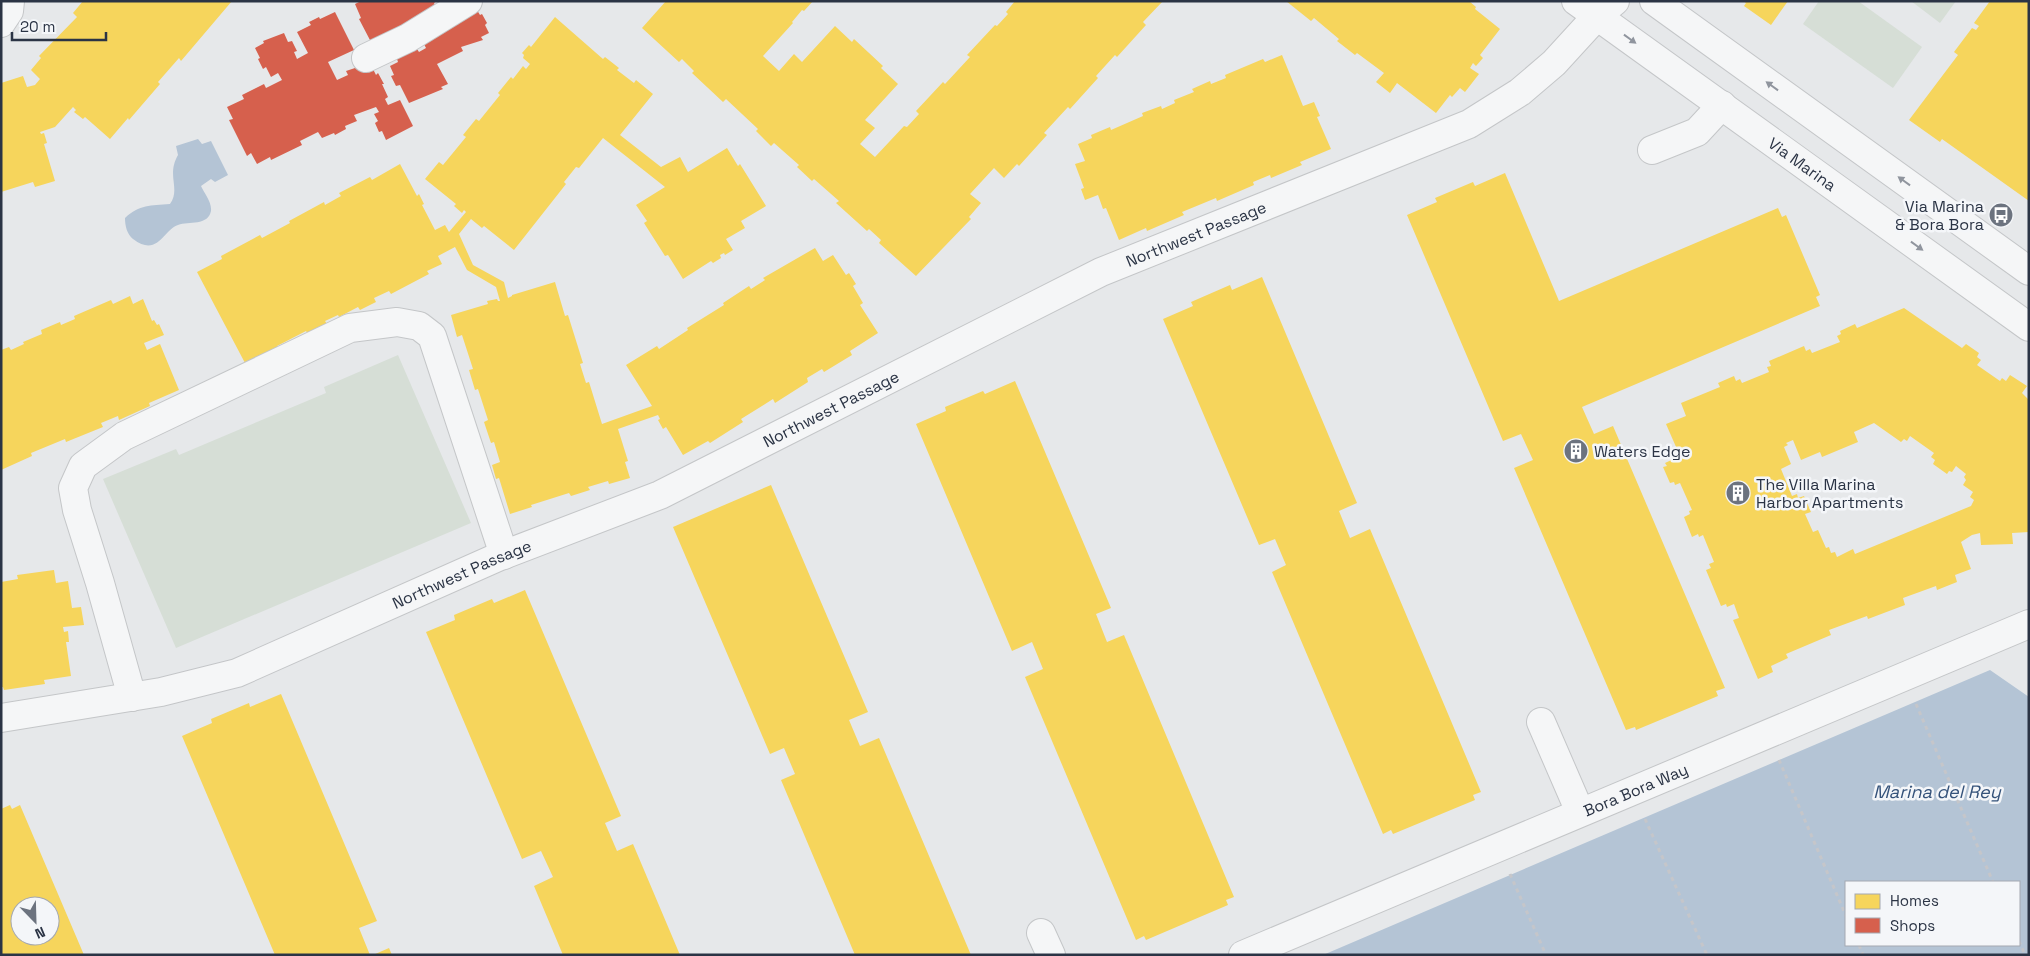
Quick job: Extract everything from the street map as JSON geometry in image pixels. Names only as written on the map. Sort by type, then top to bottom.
[{"type":"street","points":[[1,23],[9,10],[10,1]]},
{"type":"street","points":[[366,58],[408,38],[468,1]]},
{"type":"street","points":[[1654,1],[2029,271]]},
{"type":"street","name":"Via Marina","points":[[1596,6],[1722,105],[2029,327]]},
{"type":"street","name":"Northwest Passage","points":[[1,718],[161,692],[237,673],[504,555],[660,495],[1101,272],[1469,124],[1520,92],[1554,63],[1596,6]]},
{"type":"street","points":[[1652,150],[1697,132],[1722,105]]},
{"type":"street","points":[[132,697],[77,510],[73,488],[83,466],[124,436],[350,328],[397,322],[418,326],[432,336],[504,555]]},
{"type":"street","name":"Bora Bora Way","points":[[1243,955],[2029,624]]},
{"type":"street","points":[[1541,722],[1580,812]]},
{"type":"path","points":[[1915,702],[1993,881]]},
{"type":"path","points":[[1779,760],[1845,914]]},
{"type":"path","points":[[1645,817],[1707,955]]},
{"type":"path","points":[[1510,874],[1546,955]]},
{"type":"path","points":[[2020,943],[2025,955]]},
{"type":"shaded area","points":[[1819,1],[1858,1],[1922,47],[1893,88],[1803,24]]},
{"type":"shaded area","points":[[1911,1],[1956,1],[1940,23]]},
{"type":"shaded area","points":[[398,355],[471,523],[176,648],[103,479],[176,449],[179,455],[326,393],[324,387]]},
{"type":"water","points":[[198,139],[202,144],[211,141],[228,175],[215,182],[211,179],[201,186],[210,204],[211,211],[209,216],[202,221],[178,225],[155,244],[142,244],[133,239],[127,230],[125,218],[130,213],[141,208],[170,204],[174,193],[173,169],[178,155],[176,146]]},
{"type":"water","name":"Marina del Rey","points":[[1990,670],[2029,697],[2029,955],[1323,955]]},
{"type":"building: Homes","points":[[83,1],[232,1],[181,61],[179,58],[158,82],[160,84],[110,139],[85,117],[83,119],[74,112],[76,110],[73,107],[55,127],[40,132],[41,134],[44,133],[47,143],[44,144],[55,181],[35,187],[33,182],[1,192],[1,83],[23,76],[27,87],[35,85],[40,79],[31,70],[41,58],[39,56],[77,17],[73,13]]},
{"type":"building: Homes","points":[[666,1],[813,1],[804,11],[802,10],[793,23],[763,56],[779,71],[794,54],[802,62],[835,26],[852,42],[854,39],[883,66],[881,68],[898,84],[865,120],[875,128],[860,144],[875,157],[904,126],[907,127],[919,114],[916,111],[970,57],[967,55],[1008,14],[1006,12],[1015,1],[1163,1],[1143,22],[1146,25],[1117,57],[1115,55],[1096,76],[1098,78],[1070,109],[1068,107],[1044,133],[1047,135],[1019,166],[1017,164],[1004,178],[994,168],[970,194],[981,203],[969,217],[971,219],[916,276],[879,243],[881,240],[869,229],[867,231],[836,203],[839,201],[814,179],[812,181],[797,167],[799,165],[774,143],[771,146],[756,131],[758,129],[726,99],[723,102],[692,73],[694,71],[682,59],[679,62],[642,28]]},
{"type":"building: Homes","points":[[1286,1],[1469,1],[1476,7],[1475,9],[1500,29],[1480,55],[1483,58],[1476,66],[1473,63],[1470,68],[1479,74],[1465,92],[1460,88],[1452,97],[1450,95],[1436,113],[1397,83],[1390,93],[1376,82],[1384,73],[1337,41],[1339,39],[1314,18],[1311,21]]},
{"type":"building: Homes","points":[[1743,1],[1788,1],[1771,25],[1744,6],[1746,3]]},
{"type":"building: Homes","points":[[1990,1],[2029,1],[2029,201],[1942,139],[1940,142],[1909,120],[1958,55],[1954,52],[1972,28],[1976,30],[1979,26],[1974,23]]},
{"type":"building: Homes","points":[[555,17],[603,59],[605,57],[619,68],[617,70],[634,83],[636,80],[653,94],[620,135],[661,167],[680,157],[688,172],[727,148],[738,166],[740,164],[766,206],[741,221],[745,228],[726,239],[733,250],[725,255],[724,253],[720,255],[721,258],[713,263],[711,261],[683,279],[668,255],[665,256],[644,223],[647,221],[636,205],[665,187],[603,138],[579,168],[576,167],[564,182],[566,184],[514,250],[484,226],[482,228],[471,219],[459,234],[473,265],[504,282],[508,298],[512,295],[555,282],[565,316],[568,315],[583,363],[580,364],[586,383],[589,382],[602,424],[652,406],[626,365],[657,346],[659,349],[749,286],[751,289],[765,280],[763,278],[815,248],[823,261],[833,255],[846,275],[849,273],[856,284],[853,286],[863,303],[860,305],[878,333],[850,351],[852,355],[824,372],[822,369],[807,378],[808,382],[775,403],[773,399],[741,419],[743,422],[710,443],[708,441],[683,455],[666,427],[663,429],[658,420],[660,419],[658,415],[618,429],[628,461],[625,462],[630,478],[609,484],[608,481],[588,487],[590,490],[571,496],[569,493],[510,514],[499,478],[496,479],[492,465],[500,462],[494,442],[491,443],[484,422],[488,420],[478,389],[475,390],[469,370],[473,369],[462,335],[457,337],[451,315],[488,304],[487,301],[497,299],[500,301],[496,287],[467,270],[455,247],[438,256],[442,264],[427,271],[429,274],[391,294],[389,291],[374,298],[376,302],[360,310],[358,307],[339,317],[338,315],[325,321],[327,324],[308,334],[306,331],[277,346],[279,350],[245,363],[197,272],[222,259],[221,256],[260,235],[262,238],[324,202],[325,205],[341,196],[339,193],[370,177],[372,180],[400,164],[417,196],[419,194],[424,204],[422,205],[435,230],[445,225],[449,232],[466,212],[464,210],[462,213],[454,206],[456,204],[425,179],[439,162],[443,165],[466,137],[463,135],[476,119],[479,121],[500,95],[498,93],[511,77],[513,79],[523,66],[526,69],[530,64],[523,58],[524,55],[522,53],[529,45],[531,47]]},
{"type":"building: Homes","points":[[1282,55],[1303,106],[1314,102],[1320,116],[1317,117],[1331,149],[1300,162],[1302,165],[1271,178],[1270,175],[1253,182],[1254,185],[1217,201],[1216,198],[1182,212],[1184,215],[1147,231],[1146,228],[1119,240],[1106,208],[1103,209],[1098,195],[1085,200],[1081,189],[1084,188],[1075,164],[1085,161],[1078,144],[1092,138],[1091,135],[1110,127],[1111,130],[1143,116],[1142,113],[1161,106],[1162,109],[1175,103],[1174,100],[1194,92],[1192,89],[1210,81],[1211,84],[1226,78],[1225,75],[1263,59],[1265,62]]},
{"type":"building: Homes","name":"Waters Edge","points":[[1505,173],[1559,301],[1778,208],[1782,217],[1786,215],[1820,295],[1816,297],[1820,306],[1582,407],[1594,434],[1613,426],[1725,688],[1716,691],[1718,696],[1636,730],[1635,727],[1626,730],[1514,468],[1533,460],[1521,434],[1503,441],[1407,215],[1437,202],[1435,198],[1473,182],[1475,186]]},
{"type":"building: Homes","points":[[1262,277],[1357,503],[1339,511],[1350,538],[1370,529],[1481,792],[1473,795],[1475,800],[1393,834],[1391,830],[1383,834],[1272,572],[1286,565],[1275,539],[1259,545],[1163,319],[1193,306],[1191,302],[1230,285],[1232,290]]},
{"type":"building: Homes","points":[[130,296],[133,304],[143,299],[152,321],[154,320],[157,325],[159,324],[164,335],[144,343],[147,350],[160,344],[179,390],[149,403],[150,406],[119,420],[118,416],[101,423],[103,427],[66,442],[65,439],[31,453],[32,456],[1,470],[1,350],[9,347],[11,350],[24,344],[23,342],[42,334],[41,330],[60,322],[61,325],[75,319],[74,316],[111,300],[113,304]]},
{"type":"building: Homes","name":"The Villa Marina Harbor Apartments","points":[[1904,308],[1962,348],[1966,344],[1979,353],[1977,357],[1981,360],[1977,365],[2000,381],[2002,378],[2006,381],[2010,375],[2027,386],[2022,393],[2029,400],[2029,532],[2012,533],[2013,544],[1981,545],[1980,533],[1972,535],[1961,542],[1971,569],[1955,575],[1957,582],[1937,590],[1936,586],[1903,598],[1905,605],[1868,619],[1867,616],[1829,630],[1831,635],[1786,654],[1788,658],[1771,666],[1773,672],[1758,679],[1733,620],[1739,618],[1734,604],[1727,607],[1726,604],[1721,606],[1706,570],[1711,568],[1709,564],[1714,562],[1703,535],[1699,537],[1698,534],[1692,537],[1684,517],[1690,514],[1689,511],[1692,510],[1680,483],[1675,485],[1674,482],[1670,483],[1663,467],[1667,466],[1665,463],[1680,456],[1666,424],[1686,416],[1681,403],[1720,387],[1718,383],[1734,376],[1736,381],[1740,379],[1742,383],[1769,372],[1767,367],[1771,366],[1769,361],[1804,346],[1806,351],[1810,349],[1812,353],[1840,342],[1837,336],[1841,334],[1840,331],[1855,324],[1857,328]],"holes":[[[1874,423],[1901,442],[1904,439],[1907,441],[1910,436],[1934,453],[1931,457],[1935,460],[1933,464],[1947,474],[1949,471],[1952,472],[1956,466],[1966,474],[1964,477],[1966,480],[1963,485],[1973,492],[1970,497],[1974,500],[1971,506],[1855,554],[1853,549],[1837,557],[1835,552],[1831,553],[1829,547],[1826,548],[1818,530],[1813,532],[1805,514],[1811,512],[1804,496],[1798,498],[1797,494],[1792,496],[1781,469],[1791,464],[1784,447],[1788,445],[1786,443],[1793,440],[1801,460],[1820,452],[1822,457],[1858,442],[1854,432]]]},
{"type":"building: Homes","points":[[1015,381],[1111,608],[1096,614],[1107,642],[1124,635],[1234,897],[1226,900],[1228,905],[1146,940],[1144,936],[1136,940],[1025,677],[1043,669],[1032,642],[1012,651],[916,424],[946,411],[945,407],[983,391],[985,394]]},
{"type":"building: Homes","points":[[771,485],[868,712],[849,720],[860,746],[879,738],[971,955],[855,955],[781,780],[795,774],[784,748],[770,754],[673,527]]},
{"type":"building: Homes","points":[[54,570],[56,583],[68,581],[72,608],[81,607],[84,625],[63,627],[64,632],[68,631],[69,642],[66,642],[71,676],[44,680],[45,684],[4,690],[1,687],[1,582],[18,579],[17,575]]},
{"type":"building: Homes","points":[[525,590],[621,816],[605,823],[617,851],[633,844],[680,955],[563,955],[534,886],[553,877],[541,851],[522,859],[426,632],[455,620],[454,615],[492,599],[494,603]]},
{"type":"building: Homes","points":[[281,694],[377,921],[359,928],[370,955],[275,955],[182,736],[212,723],[211,719],[249,703],[250,707]]},
{"type":"building: Homes","points":[[10,805],[12,809],[20,805],[59,896],[10,896],[10,946],[60,946],[60,899],[84,955],[1,955],[1,809]]},
{"type":"building: Homes","points":[[389,948],[392,955],[373,955]]},
{"type":"building: Shops","points":[[361,1],[437,1],[434,3],[439,13],[371,42],[359,19],[361,18],[355,4]]},
{"type":"building: Shops","points":[[475,7],[487,23],[485,25],[489,33],[481,37],[483,40],[461,47],[463,51],[437,64],[448,84],[441,87],[443,89],[409,103],[400,85],[396,86],[391,76],[394,75],[390,66],[398,62],[397,59],[417,49],[419,52],[426,48],[420,36]]},
{"type":"building: Shops","points":[[335,12],[354,50],[328,62],[337,80],[348,75],[346,71],[370,63],[376,75],[378,73],[384,84],[382,84],[388,97],[385,99],[388,105],[400,100],[413,126],[386,140],[382,131],[379,132],[375,123],[378,121],[374,114],[379,112],[376,107],[354,115],[357,121],[345,126],[346,129],[335,135],[334,133],[322,138],[318,132],[300,141],[302,145],[271,160],[270,157],[257,164],[251,153],[247,156],[229,120],[233,119],[227,107],[244,99],[242,95],[264,84],[266,88],[282,80],[278,73],[271,77],[266,67],[263,69],[255,48],[264,43],[263,41],[284,33],[288,42],[292,41],[297,51],[294,52],[297,59],[308,53],[297,32],[311,25],[309,22]]},
{"type":"place","name":"Via Marina & Bora Bora","points":[[2001,215]]},
{"type":"place","name":"Waters Edge","points":[[1576,451]]},
{"type":"place","name":"The Villa Marina Harbor Apartments","points":[[1738,493]]}]
